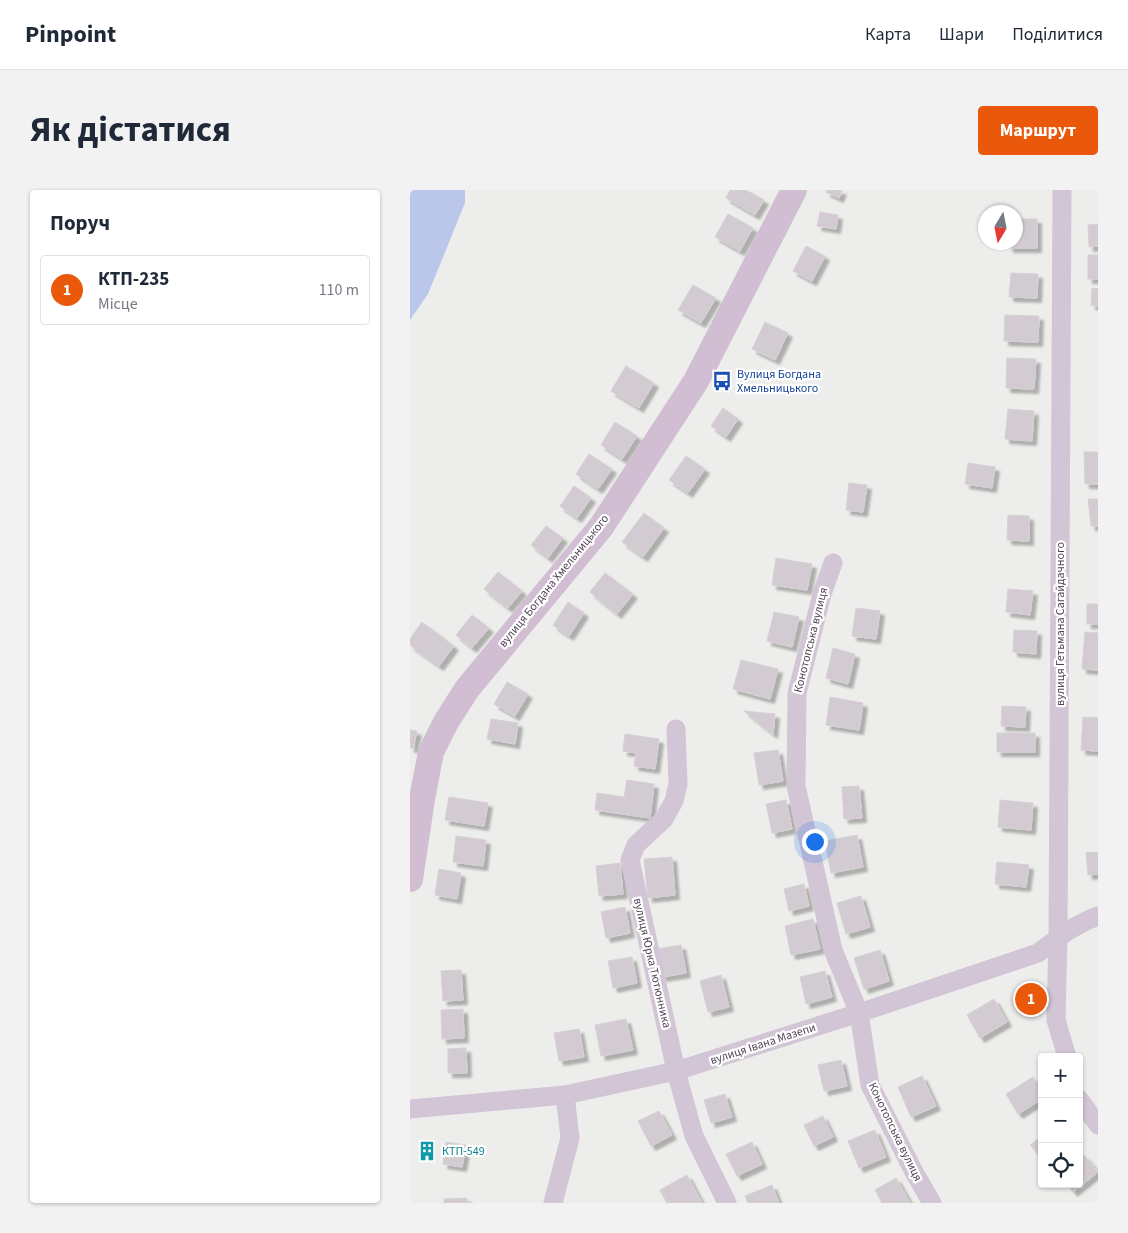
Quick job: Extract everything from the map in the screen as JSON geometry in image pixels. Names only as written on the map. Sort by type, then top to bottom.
[{"type":"street","name":"вулиця Богдана Хмельницького","points":[[410,879],[431,752],[446,722],[467,689],[601,526],[675,414],[696,381],[794,190]]},
{"type":"street","name":"вулиця Гетьмана Сагайдачного","points":[[1062,190],[1056,1020],[1065,1053]]},
{"type":"street","name":"Конотопська вулиця","points":[[833,563],[822,594],[797,693],[796,786],[833,950],[858,1013],[870,1085],[914,1172],[932,1203]]},
{"type":"street","name":"вулиця Юрка Тютюнника","points":[[676,729],[678,784],[674,801],[664,819],[636,845],[630,860],[676,1071],[694,1136],[727,1203]]},
{"type":"street","name":"вулиця Івана Мазепи","points":[[410,1109],[565,1095],[676,1071],[858,1013],[1038,952],[1086,920],[1098,916]]},
{"type":"street","points":[[554,1203],[570,1138],[565,1095]]},
{"type":"street","points":[[1083,1104],[1098,1125]]},
{"type":"shaded area","points":[[410,190],[465,190],[465,203],[428,294],[410,320]]},
{"type":"building","points":[[730,190],[746,190],[764,200],[755,215],[726,198]]},
{"type":"building","points":[[827,190],[842,190],[839,198],[826,192]]},
{"type":"building","points":[[820,212],[838,215],[836,229],[817,226]]},
{"type":"building","points":[[728,214],[753,228],[740,251],[715,237]]},
{"type":"building","points":[[1023,219],[1037,219],[1037,248],[1023,248]]},
{"type":"building","points":[[1098,224],[1098,246],[1089,247],[1088,225]]},
{"type":"building","points":[[806,246],[825,256],[812,281],[793,271]]},
{"type":"building","points":[[1088,255],[1098,255],[1098,279],[1088,279]]},
{"type":"building","points":[[1011,273],[1038,274],[1037,298],[1009,297]]},
{"type":"building","points":[[693,285],[716,298],[701,323],[678,310]]},
{"type":"building","points":[[1092,288],[1098,289],[1098,306],[1091,305]]},
{"type":"building","points":[[1005,315],[1039,316],[1038,342],[1004,341]]},
{"type":"building","points":[[765,322],[788,333],[775,360],[752,349]]},
{"type":"building","points":[[1007,358],[1036,359],[1034,389],[1006,388]]},
{"type":"building","points":[[626,366],[654,383],[639,408],[611,391]]},
{"type":"building","points":[[723,408],[738,419],[726,437],[711,426]]},
{"type":"building","points":[[1008,409],[1034,411],[1032,441],[1005,439]]},
{"type":"building","points":[[615,422],[637,436],[622,459],[601,445]]},
{"type":"building","points":[[1084,452],[1098,452],[1098,484],[1085,484]]},
{"type":"building","points":[[589,454],[612,469],[598,489],[576,474]]},
{"type":"building","points":[[686,456],[705,469],[688,493],[669,480]]},
{"type":"building","points":[[968,463],[995,467],[992,488],[965,484]]},
{"type":"building","points":[[849,483],[867,485],[863,512],[846,510]]},
{"type":"building","points":[[574,486],[591,498],[577,518],[560,506]]},
{"type":"building","points":[[1088,499],[1098,499],[1098,526],[1091,526]]},
{"type":"building","points":[[644,513],[664,528],[643,557],[622,542]]},
{"type":"building","points":[[1008,515],[1029,516],[1029,541],[1007,540]]},
{"type":"building","points":[[546,526],[563,538],[548,558],[531,545]]},
{"type":"building","points":[[776,558],[812,564],[807,590],[772,585]]},
{"type":"building","points":[[498,572],[522,591],[508,608],[484,589]]},
{"type":"building","points":[[605,573],[633,594],[617,614],[590,592]]},
{"type":"building","points":[[1008,589],[1033,591],[1030,615],[1006,612]]},
{"type":"building","points":[[568,602],[584,613],[569,636],[553,625]]},
{"type":"building","points":[[1087,604],[1098,604],[1098,624],[1087,624]]},
{"type":"building","points":[[856,608],[880,611],[876,639],[852,636]]},
{"type":"building","points":[[774,612],[799,617],[792,647],[767,641]]},
{"type":"building","points":[[472,615],[489,628],[472,648],[456,635]]},
{"type":"building","points":[[422,622],[454,646],[439,666],[410,645],[410,639]]},
{"type":"building","points":[[1014,630],[1037,631],[1036,654],[1013,652]]},
{"type":"building","points":[[1085,632],[1098,633],[1098,670],[1082,669]]},
{"type":"building","points":[[833,648],[855,654],[848,684],[826,678]]},
{"type":"building","points":[[741,660],[778,669],[770,699],[733,689]]},
{"type":"building","points":[[507,682],[528,694],[515,716],[494,704]]},
{"type":"building","points":[[830,697],[863,703],[859,730],[826,725]]},
{"type":"building","points":[[1002,706],[1026,707],[1025,727],[1001,726]]},
{"type":"building","points":[[744,711],[775,714],[773,734]]},
{"type":"building","points":[[1083,717],[1098,718],[1098,751],[1081,750]]},
{"type":"building","points":[[491,719],[518,723],[515,744],[487,739]]},
{"type":"building","points":[[410,730],[417,731],[413,748],[410,748]]},
{"type":"building","points":[[997,733],[1035,733],[1035,752],[997,752]]},
{"type":"building","points":[[625,734],[659,739],[655,769],[634,766],[636,753],[623,751]]},
{"type":"building","points":[[778,750],[783,781],[759,785],[754,753]]},
{"type":"building","points":[[627,780],[654,784],[650,818],[595,810],[597,793],[624,797]]},
{"type":"building","points":[[859,786],[862,818],[844,819],[842,787]]},
{"type":"building","points":[[449,797],[488,803],[484,826],[445,820]]},
{"type":"building","points":[[786,800],[792,829],[772,833],[766,804]]},
{"type":"building","points":[[1000,800],[1033,803],[1031,830],[998,827]]},
{"type":"building","points":[[857,835],[863,867],[831,873],[825,841]]},
{"type":"building","points":[[456,836],[486,840],[483,866],[453,862]]},
{"type":"building","points":[[1098,852],[1098,874],[1088,875],[1086,853]]},
{"type":"building","points":[[672,857],[675,895],[648,898],[644,859]]},
{"type":"building","points":[[997,862],[1029,865],[1026,887],[995,884]]},
{"type":"building","points":[[620,863],[623,894],[599,896],[596,866]]},
{"type":"building","points":[[439,869],[461,873],[457,899],[435,895]]},
{"type":"building","points":[[804,884],[809,906],[789,911],[784,889]]},
{"type":"building","points":[[861,896],[870,927],[846,934],[837,903]]},
{"type":"building","points":[[625,907],[630,933],[606,938],[601,912]]},
{"type":"building","points":[[813,919],[820,949],[791,955],[785,926]]},
{"type":"building","points":[[681,945],[686,973],[662,977],[657,949]]},
{"type":"building","points":[[880,950],[889,981],[864,989],[854,958]]},
{"type":"building","points":[[632,957],[637,983],[613,988],[608,961]]},
{"type":"building","points":[[461,970],[463,1000],[443,1001],[441,971]]},
{"type":"building","points":[[825,971],[832,997],[806,1004],[800,977]]},
{"type":"building","points":[[721,975],[729,1007],[708,1012],[700,981]]},
{"type":"building","points":[[994,999],[1007,1022],[980,1038],[967,1015]]},
{"type":"building","points":[[463,1009],[464,1038],[442,1039],[441,1010]]},
{"type":"building","points":[[626,1019],[633,1050],[601,1056],[595,1025]]},
{"type":"building","points":[[579,1029],[584,1057],[559,1061],[554,1033]]},
{"type":"building","points":[[466,1048],[467,1073],[448,1073],[448,1049]]},
{"type":"building","points":[[841,1060],[847,1086],[824,1091],[818,1065]]},
{"type":"building","points":[[922,1076],[936,1106],[911,1117],[898,1087]]},
{"type":"building","points":[[1033,1077],[1038,1085],[1038,1102],[1018,1114],[1006,1094]]},
{"type":"building","points":[[725,1094],[732,1117],[711,1123],[704,1100]]},
{"type":"building","points":[[659,1111],[672,1135],[651,1146],[638,1121]]},
{"type":"building","points":[[823,1116],[833,1137],[814,1146],[804,1125]]},
{"type":"building","points":[[875,1130],[886,1157],[859,1168],[848,1141]]},
{"type":"building","points":[[1038,1139],[1038,1154],[1030,1145]]},
{"type":"building","points":[[446,1142],[466,1145],[462,1167],[443,1164]]},
{"type":"building","points":[[752,1142],[762,1164],[737,1176],[726,1154]]},
{"type":"building","points":[[1083,1156],[1098,1172],[1083,1184]]},
{"type":"building","points":[[687,1175],[702,1203],[667,1203],[660,1190]]},
{"type":"building","points":[[896,1178],[910,1203],[882,1203],[875,1190]]},
{"type":"building","points":[[772,1185],[779,1203],[748,1203],[745,1196]]},
{"type":"building","points":[[1070,1188],[1078,1188],[1073,1192]]},
{"type":"building","points":[[467,1198],[467,1203],[444,1203],[444,1199]]},
{"type":"place","name":"Вулиця Богдана Хмельницького","points":[[722,381]]},
{"type":"place","name":"КТП-235","points":[[1031,999]]},
{"type":"place","name":"КТП-549","points":[[427,1151]]}]
